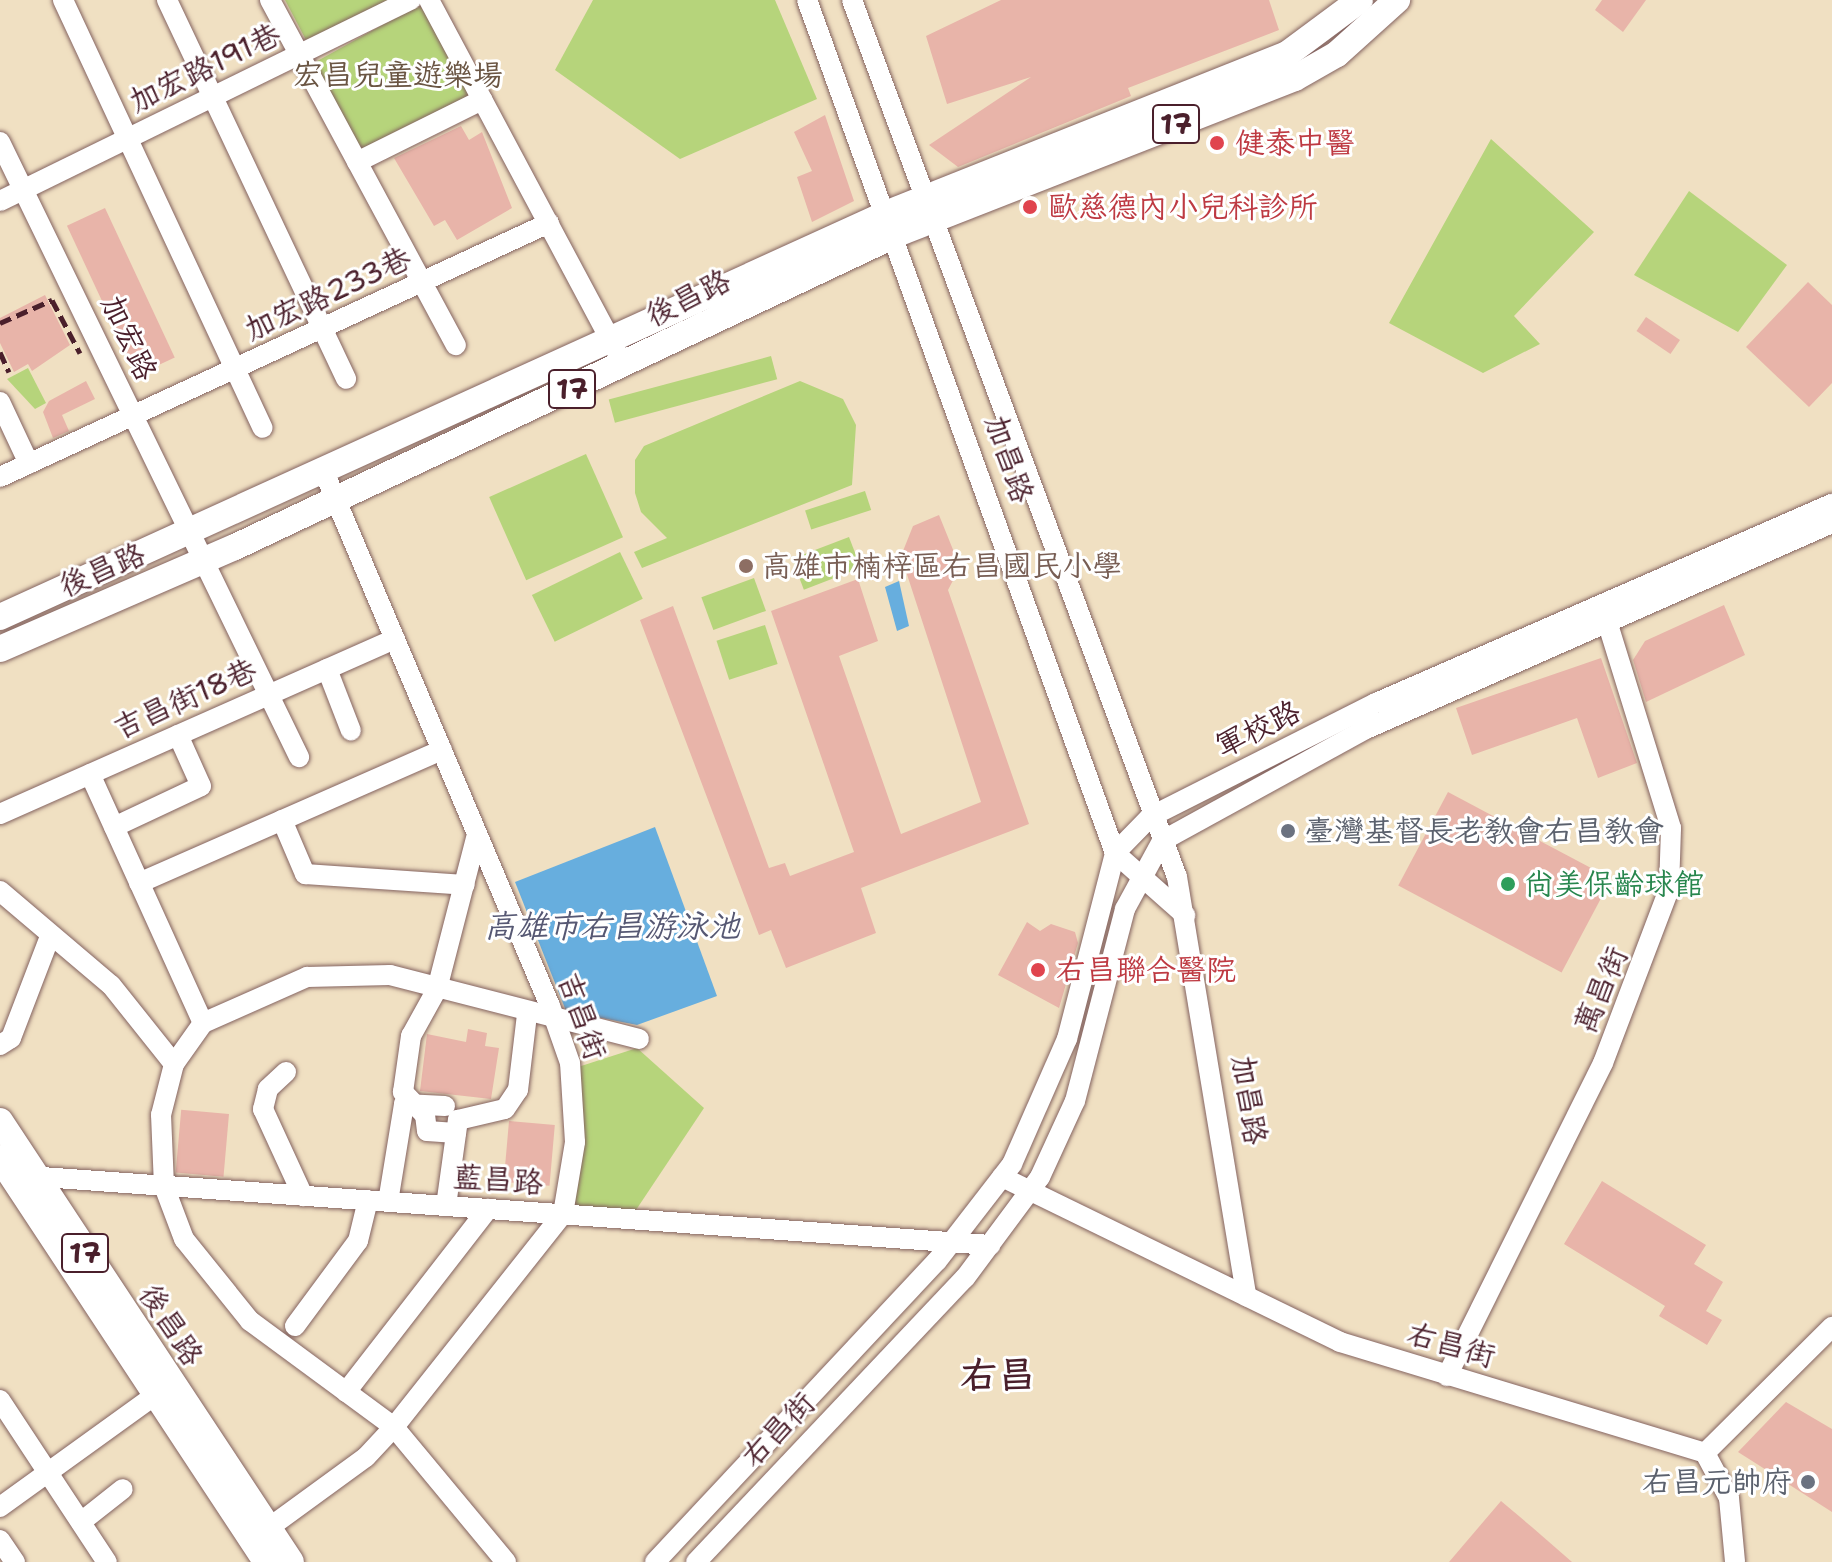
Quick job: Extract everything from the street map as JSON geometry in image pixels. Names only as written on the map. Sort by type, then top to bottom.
[{"type":"main road","name":"後昌路","points":[[0,617],[192,535],[611,341],[1286,55],[1360,0]]},
{"type":"main road","name":"後昌路","points":[[933,206],[1295,78],[1337,54],[1397,0]]},
{"type":"main road","name":"後昌路","points":[[0,649],[206,559],[624,364],[892,224]]},
{"type":"main road","name":"後昌路","points":[[0,1121],[12,1171],[164,1389],[263,1543],[291,1562]]},
{"type":"street","points":[[63,0],[130,137],[263,428]]},
{"type":"street","points":[[167,0],[215,96],[346,379]]},
{"type":"street","points":[[270,0],[456,345]]},
{"type":"street","name":"加宏路191巷","points":[[0,201],[411,0]]},
{"type":"street","points":[[429,0],[624,364]]},
{"type":"street","name":"加昌路","points":[[807,0],[892,224],[1115,853],[1185,915]]},
{"type":"street","name":"加昌路","points":[[852,0],[933,206],[1150,817],[1162,841],[1185,915],[1246,1296]]},
{"type":"street","points":[[357,162],[482,100]]},
{"type":"street","name":"加宏路","points":[[0,142],[25,188],[133,418],[206,559],[299,757]]},
{"type":"street","name":"加宏路233巷","points":[[0,477],[237,370],[549,223]]},
{"type":"street","points":[[0,402],[29,464]]},
{"type":"street","name":"吉昌街","points":[[325,474],[556,1023],[575,1092],[563,1214]]},
{"type":"street","name":"軍校路","points":[[1029,1194],[1075,1101],[1138,875],[1162,841],[1366,729],[1832,504]]},
{"type":"street","name":"軍校路","points":[[952,1242],[1002,1177],[1048,1096],[1115,853],[1150,817],[1376,703],[1832,523]]},
{"type":"street","name":"萬昌街","points":[[1447,1376],[1603,1063],[1669,889],[1671,828],[1604,612]]},
{"type":"street","name":"吉昌街18巷","points":[[0,814],[395,639]]},
{"type":"street","points":[[327,669],[351,731]]},
{"type":"street","points":[[114,827],[201,786],[178,735]]},
{"type":"street","points":[[139,883],[442,750]]},
{"type":"street","points":[[90,774],[203,1023]]},
{"type":"street","points":[[282,820],[305,874],[465,885]]},
{"type":"street","points":[[456,1133],[427,1131],[425,1115],[403,1092],[411,1036],[437,989],[477,834]]},
{"type":"street","points":[[0,891],[49,939],[111,985],[174,1064]]},
{"type":"street","points":[[0,1045],[11,1038],[49,939]]},
{"type":"street","points":[[506,1562],[394,1427],[250,1321],[184,1239],[164,1186],[161,1115],[174,1064],[203,1023],[307,977],[390,975],[556,1023],[639,1039]]},
{"type":"street","points":[[446,1206],[458,1120],[505,1109],[518,1090],[527,1015]]},
{"type":"street","points":[[286,1072],[268,1089],[263,1109],[303,1196]]},
{"type":"street","points":[[295,1326],[358,1241],[378,1201],[404,1104],[445,1106]]},
{"type":"street","name":"藍昌路","points":[[12,1171],[164,1186],[991,1245]]},
{"type":"street","name":"右昌街","points":[[1002,1177],[1029,1194],[1340,1342],[1705,1453]]},
{"type":"street","name":"右昌街","points":[[696,1562],[991,1245],[1029,1194]]},
{"type":"street","points":[[346,1392],[488,1209]]},
{"type":"street","points":[[263,1543],[366,1457],[394,1427],[563,1214]]},
{"type":"street","name":"右昌街","points":[[655,1562],[952,1242]]},
{"type":"street","points":[[1735,1562],[1729,1498],[1705,1453],[1832,1327]]},
{"type":"street","points":[[1,1504],[164,1389]]},
{"type":"street","points":[[0,1400],[107,1562]]},
{"type":"street","points":[[81,1522],[123,1489]]},
{"type":"street","points":[[0,1540],[15,1562]]},
{"type":"green space","points":[[285,0],[393,0],[307,42]]},
{"type":"green space","points":[[593,0],[775,0],[817,99],[680,159],[555,70]]},
{"type":"green space","name":"宏昌兒童遊樂場","points":[[420,4],[471,96],[363,155],[312,64]]},
{"type":"green space","points":[[1491,139],[1594,232],[1514,316],[1540,344],[1483,373],[1389,323]]},
{"type":"green space","points":[[1689,191],[1787,265],[1738,332],[1634,275]]},
{"type":"green space","points":[[771,356],[777,379],[615,423],[609,399]]},
{"type":"green space","points":[[28,368],[46,403],[35,409],[7,379]]},
{"type":"green space","points":[[800,381],[843,399],[856,425],[852,485],[642,568],[634,552],[667,538],[641,512],[635,493],[635,460],[644,446]]},
{"type":"green space","points":[[586,454],[623,537],[526,580],[489,497]]},
{"type":"green space","points":[[865,491],[871,510],[811,529],[805,510]]},
{"type":"green space","points":[[849,537],[861,568],[804,590],[792,559]]},
{"type":"green space","points":[[620,552],[643,599],[555,642],[532,595]]},
{"type":"green space","points":[[754,578],[766,611],[713,630],[701,597]]},
{"type":"green space","points":[[765,625],[778,664],[729,680],[716,641]]},
{"type":"green space","points":[[637,1048],[704,1108],[636,1210],[571,1208],[578,1067]]},
{"type":"water","points":[[899,581],[909,626],[897,631],[885,587]]},
{"type":"water","name":"高雄市右昌游泳池","points":[[655,827],[717,996],[637,1025],[566,1011],[515,882]]},
{"type":"building","points":[[1001,0],[1269,0],[1279,30],[1128,88],[1131,96],[958,167],[929,145],[1031,77],[947,104],[926,36]]},
{"type":"building","points":[[1602,0],[1646,0],[1623,32],[1595,10]]},
{"type":"building","points":[[825,115],[854,201],[812,222],[797,177],[812,171],[794,132]]},
{"type":"building","points":[[461,126],[469,140],[482,132],[512,208],[457,240],[445,220],[434,226],[394,158]]},
{"type":"building","points":[[105,208],[175,358],[137,375],[67,226]]},
{"type":"building","points":[[1808,282],[1832,305],[1832,383],[1809,407],[1746,347]]},
{"type":"building","points":[[45,295],[70,345],[32,371],[28,364],[14,372],[0,343],[0,318]]},
{"type":"building","points":[[1646,317],[1680,340],[1670,354],[1636,331]]},
{"type":"building","points":[[86,381],[95,399],[62,415],[69,431],[53,438],[43,412],[49,401]]},
{"type":"building","points":[[939,515],[960,567],[948,590],[1029,824],[861,888],[876,933],[786,968],[771,930],[759,935],[640,620],[673,606],[769,868],[785,863],[790,876],[854,852],[771,611],[858,579],[878,641],[839,656],[901,834],[981,802],[901,556],[913,526]]},
{"type":"building","points":[[1724,605],[1745,655],[1646,702],[1633,660],[1645,641]]},
{"type":"building","points":[[1601,658],[1637,763],[1598,778],[1577,718],[1472,755],[1456,708]]},
{"type":"building","name":"尚美保齡球館","points":[[1448,792],[1611,879],[1562,972],[1398,886]]},
{"type":"building","name":"右昌聯合醫院","points":[[1027,922],[1040,931],[1051,924],[1075,932],[1078,943],[1059,1008],[998,975]]},
{"type":"building","points":[[468,1029],[487,1033],[485,1046],[499,1048],[491,1099],[420,1091],[427,1034],[466,1042]]},
{"type":"building","points":[[181,1110],[229,1114],[224,1177],[176,1173]]},
{"type":"building","points":[[509,1121],[555,1125],[550,1186],[504,1182]]},
{"type":"building","points":[[1602,1181],[1706,1245],[1694,1264],[1723,1282],[1706,1311],[1722,1320],[1707,1345],[1659,1316],[1665,1306],[1564,1244]]},
{"type":"building","name":"右昌元帥府","points":[[1786,1402],[1832,1429],[1832,1512],[1738,1452]]},
{"type":"building","points":[[1501,1501],[1533,1528],[1572,1562],[1449,1562]]},
{"type":"railway","points":[[0,323],[52,300],[80,353]]},
{"type":"railway","points":[[0,352],[9,372]]},
{"type":"place","name":"健泰中醫","points":[[1217,143]]},
{"type":"place","name":"歐慈德內小兒科診所","points":[[1030,207]]},
{"type":"place","name":"高雄市楠梓區右昌國民小學","points":[[746,566]]},
{"type":"place","name":"臺灣基督長老教會右昌教會","points":[[1288,831]]},
{"type":"place","name":"尚美保齡球館","points":[[1508,884]]},
{"type":"place","name":"右昌聯合醫院","points":[[1038,970]]},
{"type":"place","name":"右昌元帥府","points":[[1808,1482]]},
{"type":"district","name":"右昌","points":[[998,1375]]}]
